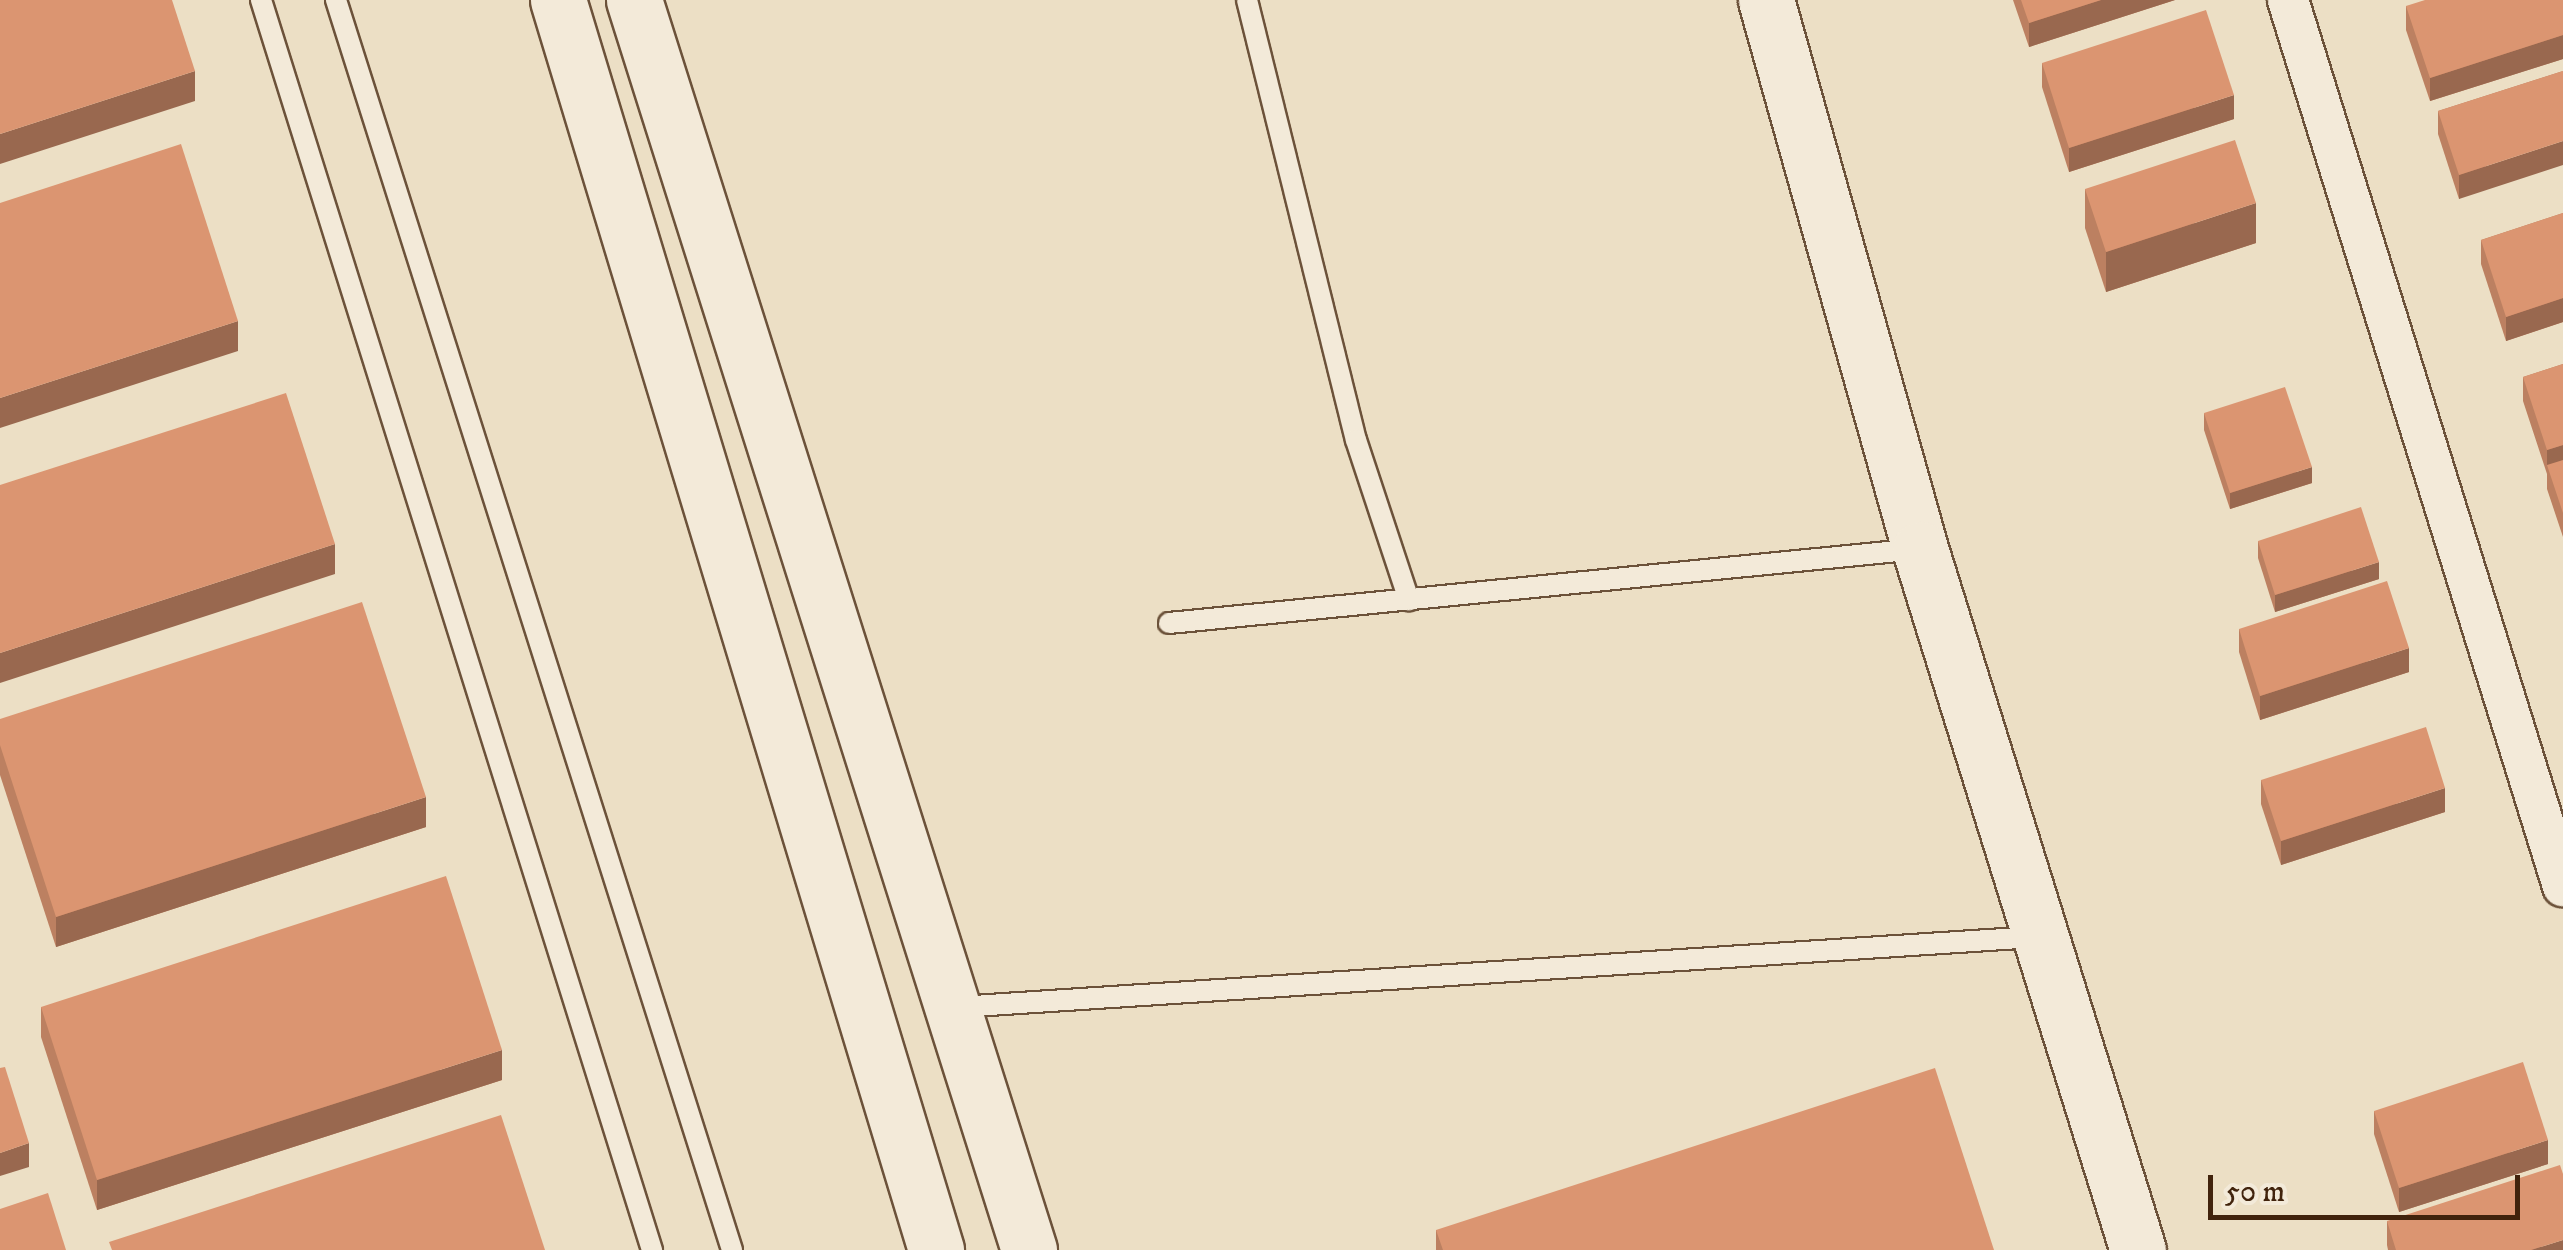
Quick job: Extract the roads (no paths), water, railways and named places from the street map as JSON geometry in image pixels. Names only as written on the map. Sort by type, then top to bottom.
[{"type":"street","points":[[558,0],[936,1250]]},
{"type":"street","points":[[634,0],[1030,1250]]},
{"type":"street","points":[[1766,0],[1920,549],[2138,1250]]},
{"type":"street","points":[[2288,0],[2563,886]]},
{"type":"lane","points":[[261,0],[652,1250]]},
{"type":"lane","points":[[336,0],[732,1250]]},
{"type":"lane","points":[[1247,0],[1356,440],[1409,600]]},
{"type":"lane","points":[[1169,624],[1920,549]]},
{"type":"lane","points":[[956,1007],[2040,937]]}]
